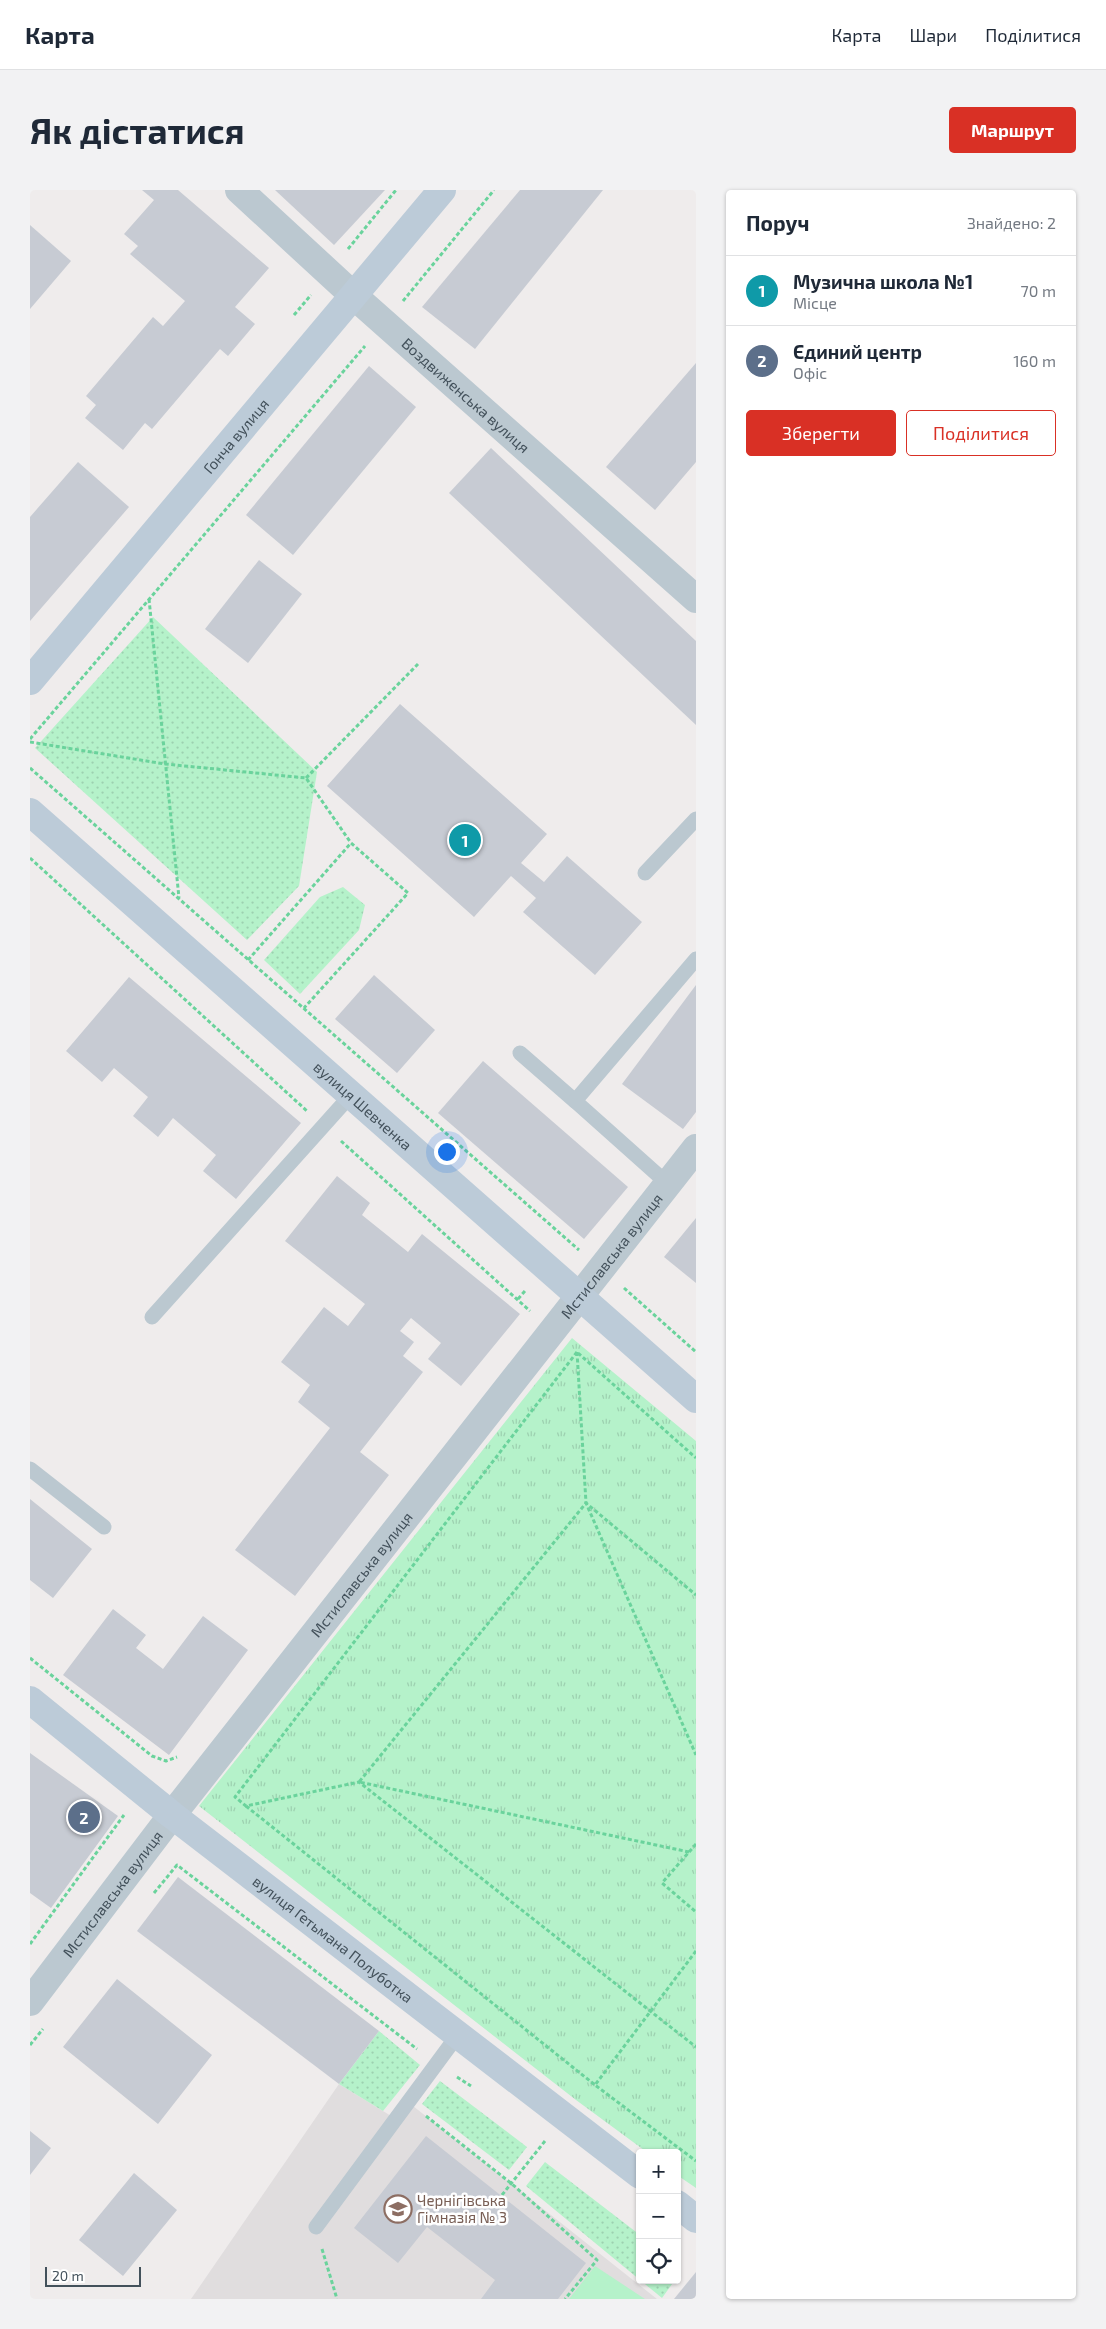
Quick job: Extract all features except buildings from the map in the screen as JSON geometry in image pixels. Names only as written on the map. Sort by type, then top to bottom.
[{"type":"main road","name":"Гонча вулиця","points":[[30,681],[442,190]]},
{"type":"main road","name":"вулиця Шевченка","points":[[30,812],[578,1297],[696,1399]]},
{"type":"main road","name":"вулиця Гетьмана Полуботка","points":[[30,1700],[172,1815],[636,2172]]},
{"type":"main road","points":[[681,2207],[696,2219]]},
{"type":"street","name":"Воздвиженська вулиця","points":[[238,190],[354,296],[696,599]]},
{"type":"street","name":"Мстиславська вулиця","points":[[30,2002],[172,1815],[696,1148]]},
{"type":"lane","points":[[645,873],[696,819]]},
{"type":"lane","points":[[575,1101],[696,959]]},
{"type":"lane","points":[[520,1054],[668,1184]]},
{"type":"lane","points":[[152,1317],[351,1095]]},
{"type":"lane","points":[[30,1469],[104,1527]]},
{"type":"lane","points":[[316,2227],[457,2036]]},
{"type":"path","points":[[329,272],[396,190]]},
{"type":"path","points":[[30,740],[385,323],[494,190]]},
{"type":"path","points":[[149,599],[179,898]]},
{"type":"path","points":[[306,778],[418,664]]},
{"type":"path","points":[[30,740],[166,764],[306,778],[351,843],[408,893],[304,1008]]},
{"type":"path","points":[[30,768],[696,1352]]},
{"type":"path","points":[[248,960],[351,843]]},
{"type":"path","points":[[30,858],[532,1313]]},
{"type":"path","points":[[518,1300],[525,1292]]},
{"type":"path","points":[[577,1352],[696,1458]]},
{"type":"path","points":[[577,1352],[586,1503],[696,1755]]},
{"type":"path","points":[[577,1352],[235,1798],[596,2085],[696,2161]]},
{"type":"path","points":[[586,1503],[696,1595]]},
{"type":"path","points":[[358,1782],[586,1503]]},
{"type":"path","points":[[30,1658],[152,1756],[166,1761],[176,1758],[180,1753]]},
{"type":"path","points":[[246,1806],[358,1782],[689,1852]]},
{"type":"path","points":[[358,1782],[696,2047]]},
{"type":"path","points":[[30,1944],[125,1814],[121,1809]]},
{"type":"path","points":[[696,1844],[662,1883],[696,1912]]},
{"type":"path","points":[[153,1894],[177,1865],[437,2064],[476,2090]]},
{"type":"path","points":[[596,2085],[696,1951]]},
{"type":"path","points":[[30,2046],[48,2023]]},
{"type":"path","points":[[408,2102],[512,2184],[596,2260],[565,2299]]},
{"type":"path","points":[[502,2195],[548,2137]]},
{"type":"path","points":[[316,2227],[337,2299]]},
{"type":"shaded area","name":"Чернігівська Гімназія № 3","points":[[339,2084],[396,2119],[408,2102],[657,2299],[191,2299]]},
{"type":"green space","points":[[153,617],[317,772],[299,886],[247,940],[35,748]]},
{"type":"green space","points":[[343,887],[365,905],[359,930],[300,994],[264,960],[320,897]]},
{"type":"green space","points":[[572,1338],[696,1441],[696,2188],[681,2178],[681,2149],[643,2149],[576,2100],[199,1806]]},
{"type":"green space","points":[[379,2031],[420,2065],[383,2111],[339,2084]]},
{"type":"green space","points":[[440,2081],[527,2147],[509,2170],[422,2104]]},
{"type":"green space","points":[[545,2162],[636,2232],[636,2277],[526,2186]]},
{"type":"green space","points":[[595,2266],[645,2299],[569,2299]]},
{"type":"green space","points":[[645,2284],[672,2284],[662,2298]]},
{"type":"place","name":"Музична школа №1","points":[[465,840]]},
{"type":"place","name":"Єдиний центр","points":[[84,1817]]},
{"type":"place","name":"Чернігівська Гімназія № 3","points":[[398,2209]]}]
